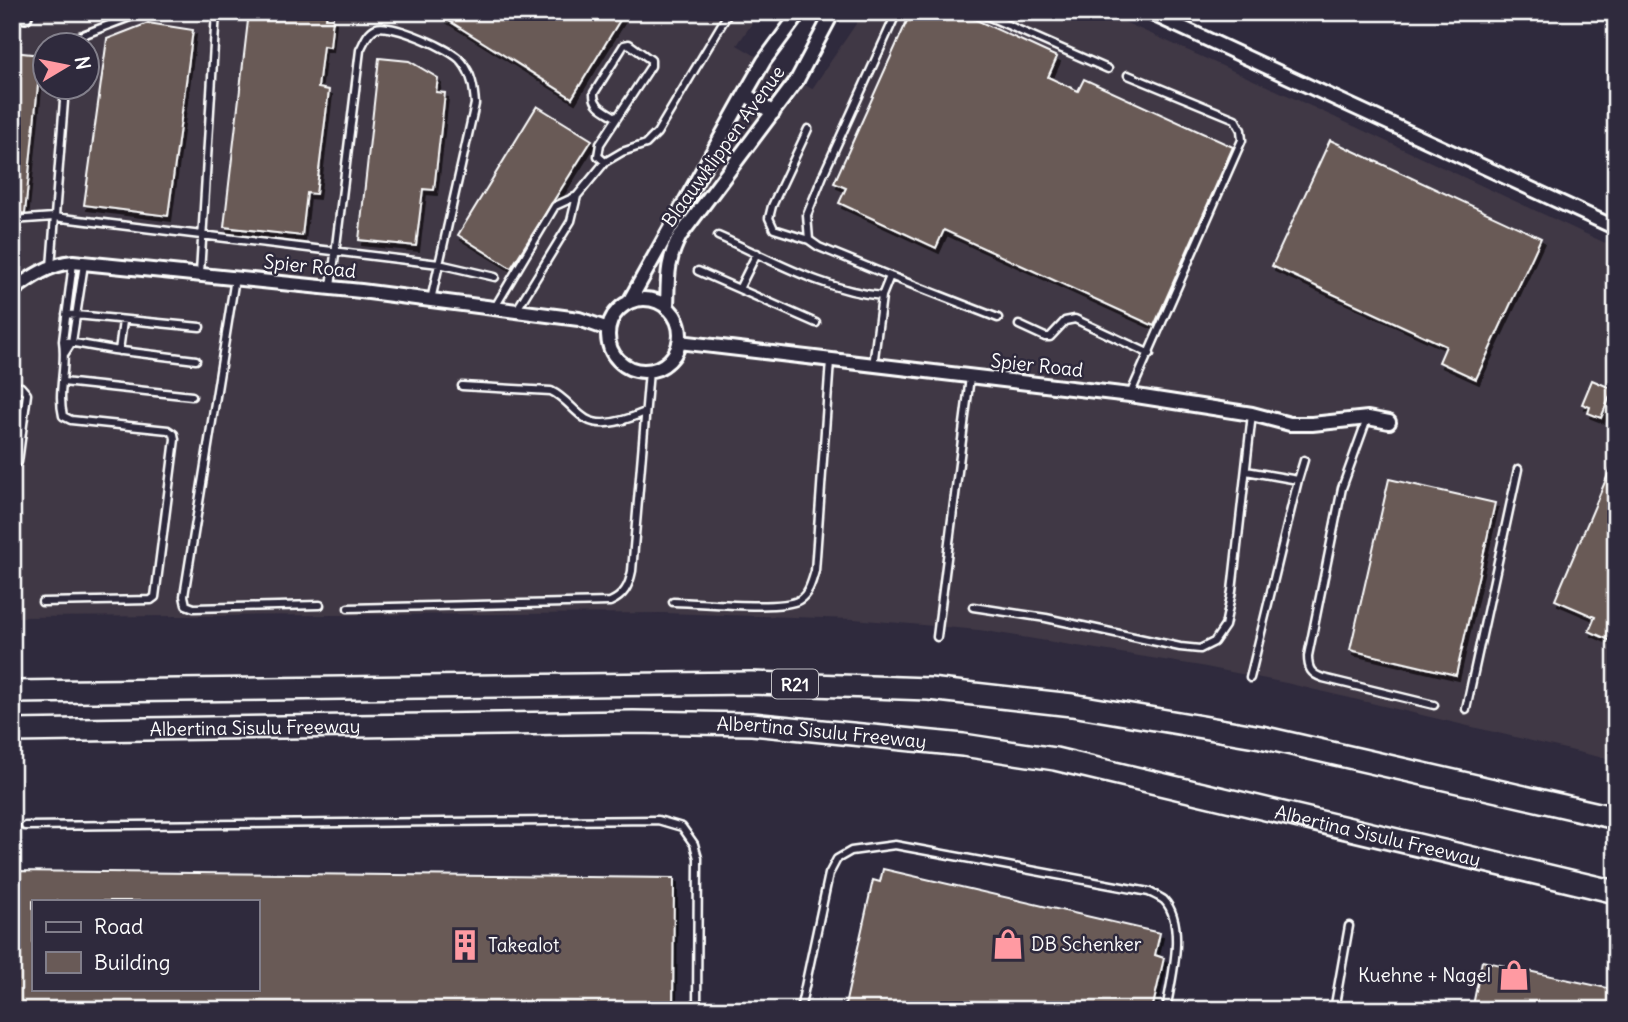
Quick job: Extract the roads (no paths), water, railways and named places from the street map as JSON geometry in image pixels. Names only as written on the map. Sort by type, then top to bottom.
[{"type":"highway","name":"Albertina Sisulu Freeway","points":[[12,692],[751,683],[929,689],[1072,705],[1261,737],[1616,818]]},
{"type":"highway","name":"Albertina Sisulu Freeway","points":[[12,731],[633,722],[752,724],[845,732],[963,745],[1055,759],[1616,892]]},
{"type":"street","name":"Blaauwklippen Avenue","points":[[629,302],[764,61],[800,12]]},
{"type":"street","points":[[1148,12],[1616,228]]},
{"type":"street","name":"Blaauwklippen Avenue","points":[[667,308],[668,267],[680,236],[797,80],[827,15]]},
{"type":"street","points":[[745,94],[773,113]]},
{"type":"street","name":"Spier Road","points":[[12,291],[50,268],[62,263],[79,262],[200,273],[494,308],[579,319],[608,329]]},
{"type":"street","points":[[649,299],[667,308],[678,323],[679,342],[669,361],[659,368],[638,371],[618,360],[608,340],[612,318],[629,302],[649,299]]},
{"type":"street","name":"Spier Road","points":[[679,342],[1130,395],[1252,414],[1290,424],[1368,418],[1389,422]]},
{"type":"lane","points":[[91,32],[144,12]]},
{"type":"lane","points":[[200,273],[216,12]]},
{"type":"lane","points":[[516,311],[571,221],[577,196],[605,162],[622,152],[646,144],[657,133],[729,12]]},
{"type":"lane","points":[[809,240],[807,215],[897,12]]},
{"type":"lane","points":[[978,12],[1108,69]]},
{"type":"lane","points":[[331,288],[360,50],[368,34],[376,28],[389,28],[443,48],[462,61],[472,82],[475,104],[430,300]]},
{"type":"lane","points":[[605,162],[598,156],[597,151],[651,66],[651,60],[629,44],[624,45],[618,52],[594,93],[593,100],[596,105],[617,118]]},
{"type":"lane","points":[[1128,75],[1235,119],[1241,130],[1242,141],[1130,395]]},
{"type":"lane","points":[[50,268],[64,102]]},
{"type":"lane","points":[[808,129],[772,206],[769,218],[774,229],[809,240],[819,247],[998,318]]},
{"type":"lane","points":[[494,308],[555,206],[577,196]]},
{"type":"lane","points":[[12,220],[54,217],[439,264],[495,277]]},
{"type":"lane","points":[[718,236],[828,285],[856,294],[882,296]]},
{"type":"lane","points":[[739,289],[757,253]]},
{"type":"lane","points":[[42,602],[151,600],[155,597],[175,439],[174,434],[168,430],[66,419],[62,416],[65,353],[63,341],[66,314],[79,262]]},
{"type":"lane","points":[[65,353],[72,342],[76,316],[79,262]]},
{"type":"lane","points":[[698,271],[816,323]]},
{"type":"lane","points":[[873,366],[882,296],[890,276]]},
{"type":"lane","points":[[235,278],[184,596],[186,605],[194,608],[320,606]]},
{"type":"lane","points":[[66,314],[200,327]]},
{"type":"lane","points":[[1019,325],[1050,337],[1065,321],[1075,319],[1150,354]]},
{"type":"lane","points":[[119,351],[123,321]]},
{"type":"lane","points":[[63,341],[196,360]]},
{"type":"lane","points":[[673,601],[775,605],[799,600],[807,592],[815,571],[830,361]]},
{"type":"lane","points":[[348,608],[610,602],[619,598],[626,591],[632,572],[649,371]]},
{"type":"lane","points":[[937,637],[970,377]]},
{"type":"lane","points":[[63,382],[192,396]]},
{"type":"lane","points":[[12,386],[21,387],[27,394],[18,462]]},
{"type":"lane","points":[[462,386],[551,391],[563,397],[589,421],[628,420],[645,412]]},
{"type":"lane","points":[[973,607],[1046,618],[1200,649],[1214,642],[1225,626],[1232,591],[1252,414]]},
{"type":"lane","points":[[1368,418],[1342,488],[1308,656],[1309,670],[1323,678],[1434,705]]},
{"type":"lane","points":[[1250,678],[1304,460]]},
{"type":"lane","points":[[1466,709],[1518,469]]},
{"type":"lane","points":[[1246,471],[1298,480]]},
{"type":"lane","points":[[25,826],[670,822],[682,827],[688,834],[698,859],[697,1010]]},
{"type":"lane","points":[[800,1010],[829,874],[837,859],[851,851],[895,845],[1149,892],[1163,900],[1171,912],[1176,948],[1166,1010]]},
{"type":"lane","points":[[1334,1010],[1349,926]]},
{"type":"place","name":"DB Schenker","points":[[1008,944]]},
{"type":"place","name":"Takealot","points":[[465,945]]},
{"type":"place","name":"Kuehne + Nagel","points":[[1514,975]]}]
